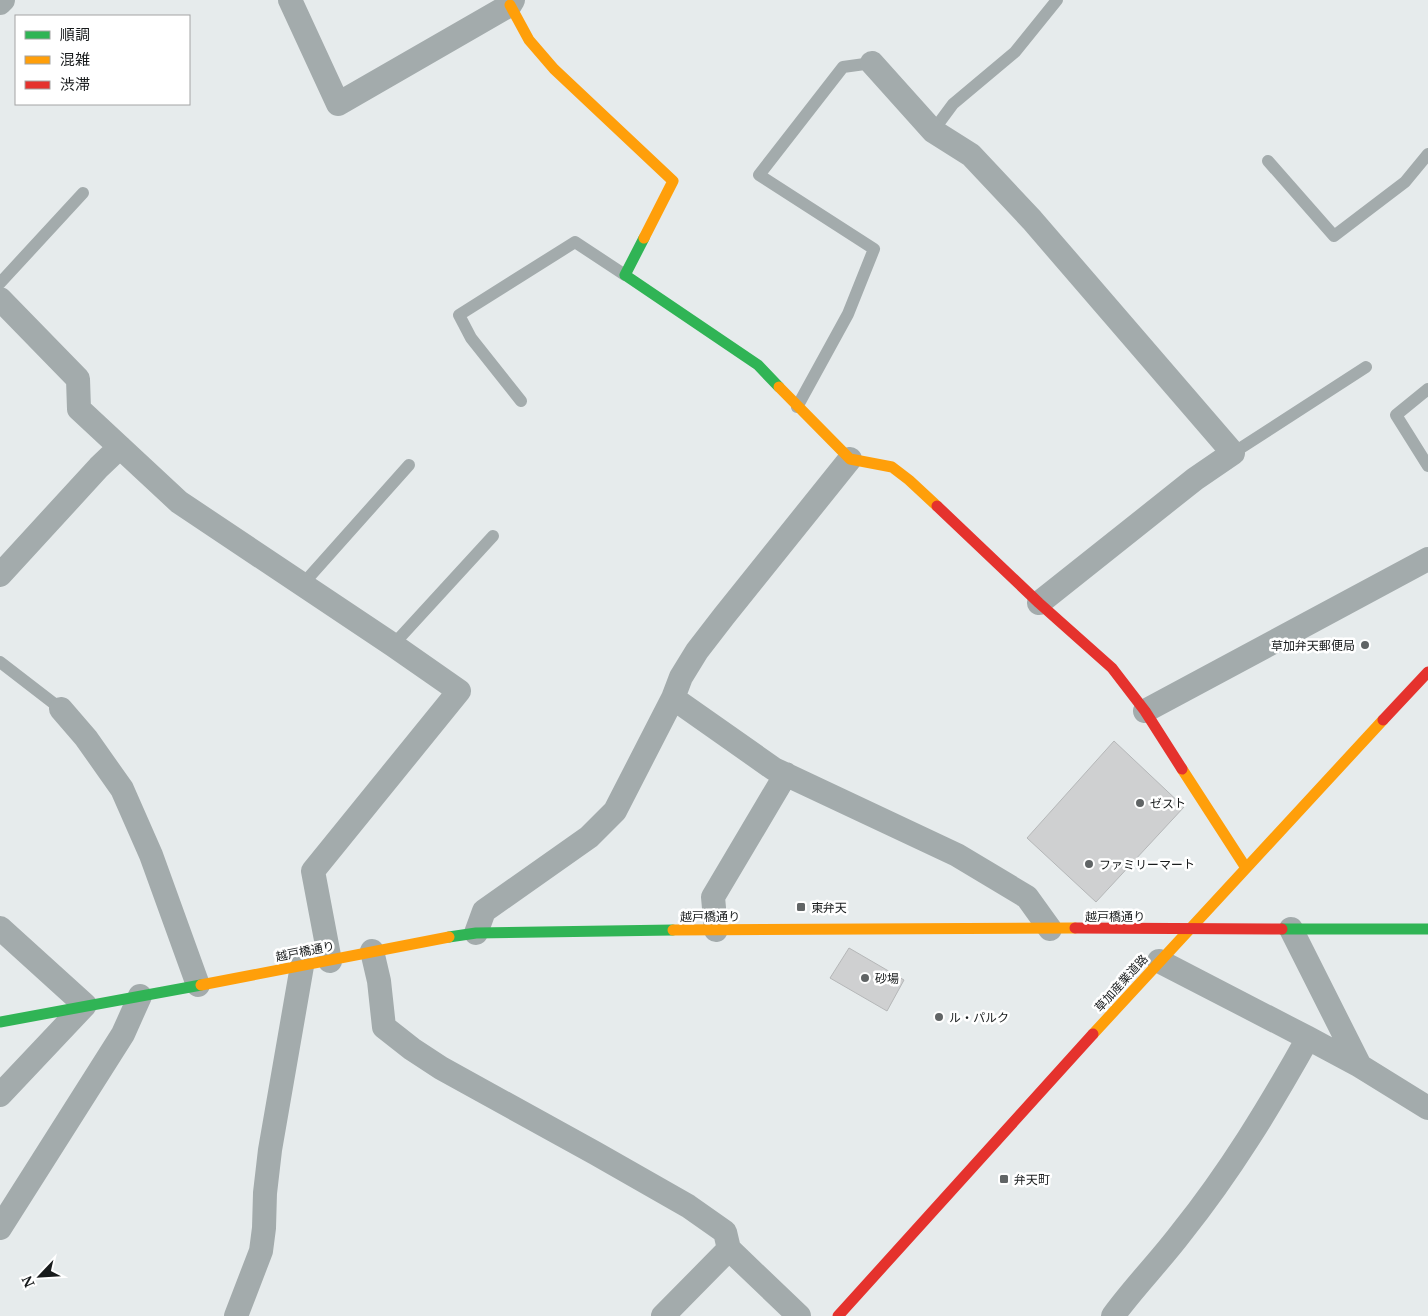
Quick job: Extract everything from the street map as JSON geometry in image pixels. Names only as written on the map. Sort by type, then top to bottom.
[{"type":"street","points":[[0,4],[3,0]]},
{"type":"street","points":[[290,0],[338,104],[512,2],[529,40],[554,69],[673,181],[625,275],[758,365],[797,407],[850,459],[892,467],[909,480],[1039,603],[1112,668],[1145,711],[1246,868]]},
{"type":"street","points":[[872,63],[933,131],[971,155],[1045,235],[1233,453],[1195,479],[1039,603]]},
{"type":"street","points":[[0,299],[78,379],[80,409],[179,502],[394,645],[459,691],[314,871],[330,961]]},
{"type":"street","points":[[0,575],[99,467],[120,448]]},
{"type":"street","points":[[476,933],[484,911],[589,837],[616,811],[682,677],[708,637],[850,459]]},
{"type":"street","points":[[1145,711],[1428,559]]},
{"type":"street","name":"草加産業道路","points":[[838,1316],[1159,961],[1428,672]]},
{"type":"street","points":[[673,698],[774,769],[957,855],[1028,897],[1050,929]]},
{"type":"street","points":[[61,709],[86,738],[122,789],[151,855],[198,985]]},
{"type":"street","points":[[716,930],[713,897],[786,774]]},
{"type":"street","points":[[0,928],[85,1006],[0,1095]]},
{"type":"street","points":[[1291,929],[1360,1066]]},
{"type":"street","name":"越戸橋通り","points":[[0,1022],[330,961],[423,941],[476,933],[716,930],[1428,929]]},
{"type":"street","points":[[372,952],[379,981],[384,1027],[412,1049],[441,1068],[688,1206],[726,1232],[729,1249],[799,1316]]},
{"type":"street","points":[[1159,961],[1360,1066],[1428,1108]]},
{"type":"street","points":[[236,1316],[261,1251],[264,1228],[264,1193],[302,966]]},
{"type":"street","points":[[0,1228],[123,1034],[140,996]]},
{"type":"street","points":[[1113,1316],[1181,1234],[1208,1198],[1249,1138],[1308,1038]]},
{"type":"street","points":[[663,1316],[729,1249]]},
{"type":"lane","points":[[933,131],[953,104],[1015,52],[1057,0]]},
{"type":"lane","points":[[797,407],[848,314],[874,249],[759,175],[842,67],[872,63]]},
{"type":"lane","points":[[1268,161],[1334,236],[1405,182],[1428,154]]},
{"type":"lane","points":[[0,283],[83,193]]},
{"type":"lane","points":[[521,401],[472,338],[460,314],[575,242],[625,275]]},
{"type":"lane","points":[[1233,453],[1366,367]]},
{"type":"lane","points":[[1428,389],[1396,415],[1428,466]]},
{"type":"lane","points":[[302,585],[409,464]]},
{"type":"lane","points":[[394,645],[493,536]]},
{"type":"lane","points":[[0,662],[61,709]]},
{"type":"building","points":[[1114,741],[1184,807],[1096,902],[1027,838]]},
{"type":"building","points":[[849,948],[904,980],[887,1011],[830,978]]},
{"type":"traffic: fast","points":[[644,238],[625,275],[758,365],[779,387]]},
{"type":"traffic: fast","points":[[1282,929],[1428,929]]},
{"type":"traffic: fast","points":[[449,937],[476,933],[673,930]]},
{"type":"traffic: fast","points":[[0,1022],[201,985]]},
{"type":"traffic: slow","points":[[510,5],[529,40],[554,69],[673,181],[644,238]]},
{"type":"traffic: slow","points":[[779,387],[850,459],[892,467],[937,506]]},
{"type":"traffic: slow","points":[[1093,1034],[1383,720]]},
{"type":"traffic: slow","points":[[1182,769],[1246,868]]},
{"type":"traffic: slow","points":[[673,930],[1075,928]]},
{"type":"traffic: slow","points":[[201,985],[449,937]]},
{"type":"traffic: jam","points":[[937,506],[1039,603],[1112,668],[1145,711],[1182,769]]},
{"type":"traffic: jam","points":[[1383,720],[1428,672]]},
{"type":"traffic: jam","points":[[1075,928],[1282,929]]},
{"type":"traffic: jam","points":[[838,1316],[1093,1034]]},
{"type":"place","name":"草加弁天郵便局","points":[[1365,645]]},
{"type":"place","name":"ゼスト","points":[[1140,803]]},
{"type":"place","name":"ファミリーマート","points":[[1089,864]]},
{"type":"place","name":"東弁天","points":[[801,907]]},
{"type":"place","name":"砂場","points":[[865,978]]},
{"type":"place","name":"ル・パルク","points":[[939,1017]]},
{"type":"place","name":"弁天町","points":[[1004,1179]]}]
